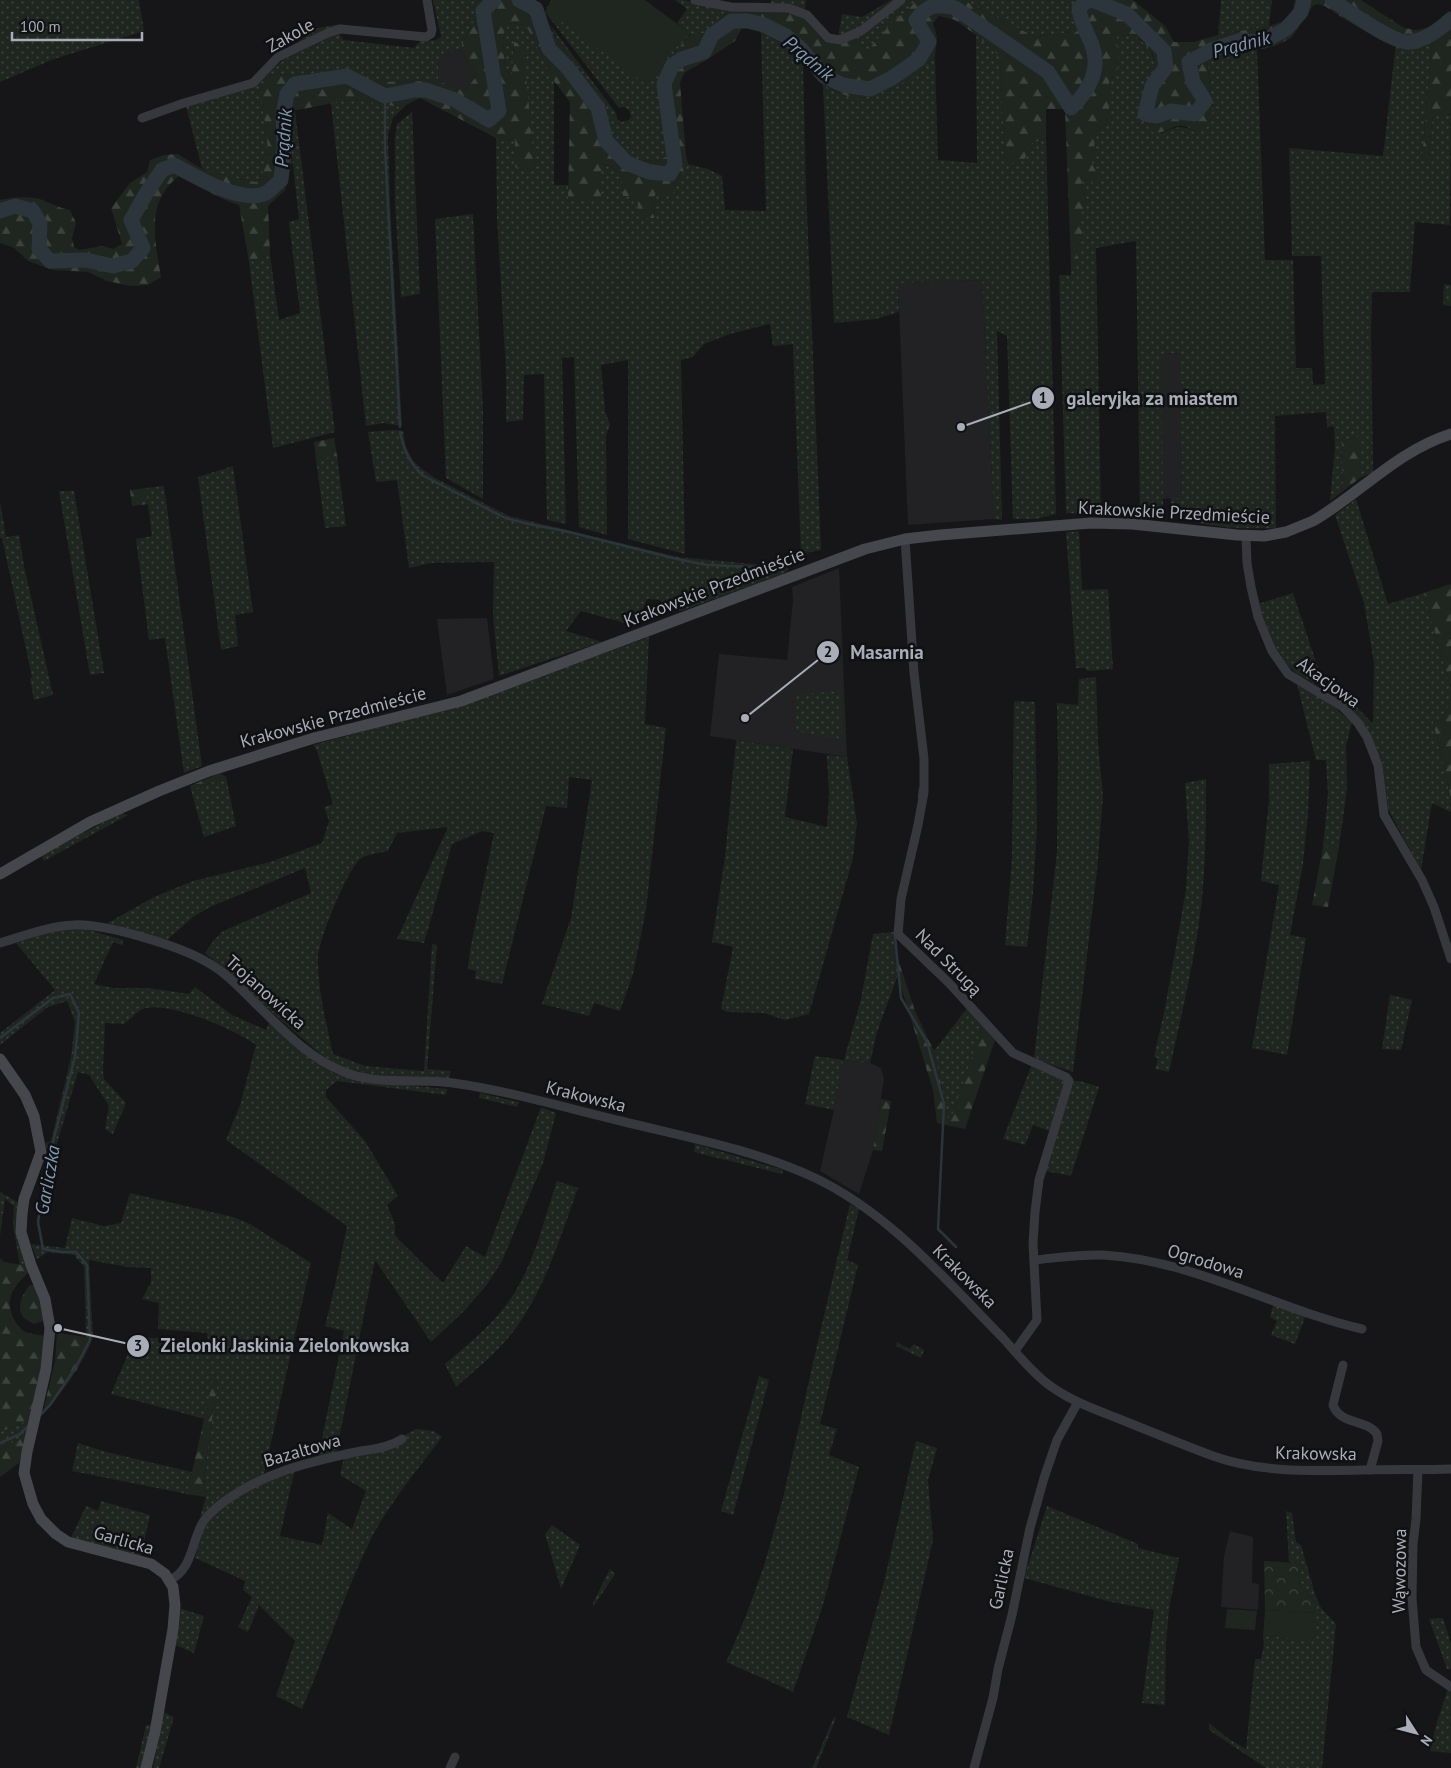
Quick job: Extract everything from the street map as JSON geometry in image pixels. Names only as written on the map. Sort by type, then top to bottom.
[{"type":"main road","name":"Krakowskie Przedmieście","points":[[0,874],[90,822],[209,771],[314,738],[461,701],[876,545],[905,539],[958,533],[1108,523],[1246,536],[1280,534],[1309,523],[1329,511],[1401,458],[1425,444],[1451,434]]},
{"type":"main road","name":"Garlicka","points":[[0,1059],[25,1095],[34,1116],[41,1152],[24,1199],[22,1232],[31,1265],[45,1299],[50,1331],[48,1355],[24,1474],[33,1504],[41,1519],[56,1534],[68,1542],[151,1564],[170,1580]]},
{"type":"main road","points":[[146,1768],[155,1732],[173,1629],[175,1605],[173,1587],[170,1580]]},
{"type":"street","name":"Zakole","points":[[142,118],[184,103],[252,83],[278,57],[328,33],[340,30],[426,37],[431,34],[432,30],[427,0]]},
{"type":"street","points":[[695,0],[731,7],[788,8],[807,15],[828,38],[840,40],[861,31],[901,0]]},
{"type":"street","name":"Akacjowa","points":[[1246,536],[1248,572],[1253,596],[1258,617],[1272,651],[1288,674],[1343,707],[1358,723],[1367,737],[1378,766],[1384,814],[1422,880],[1434,907],[1451,960]]},
{"type":"street","name":"Nad Strugą","points":[[905,539],[914,673],[924,759],[924,792],[901,899],[898,934],[950,983],[1013,1053],[1066,1076],[1069,1081],[1039,1180],[1034,1218],[1037,1320],[1015,1351]]},
{"type":"street","name":"Trojanowicka","points":[[0,943],[60,926],[74,924],[131,934],[185,951],[205,960],[224,973],[291,1037],[327,1064],[345,1073],[368,1078],[450,1082]]},
{"type":"street","name":"Krakowska","points":[[450,1082],[501,1092],[717,1145],[779,1163],[816,1179],[854,1200],[911,1246],[1050,1386],[1078,1402],[1230,1462],[1265,1469],[1319,1471],[1451,1469]]},
{"type":"street","name":"Ogrodowa","points":[[1034,1260],[1101,1255],[1165,1264],[1251,1292],[1335,1323],[1362,1329]]},
{"type":"street","points":[[1344,1365],[1333,1406],[1340,1415],[1351,1422],[1370,1428],[1377,1434],[1378,1441],[1370,1470]]},
{"type":"street","name":"Garlicka","points":[[974,1768],[992,1698],[1030,1528],[1044,1478],[1057,1440],[1078,1402]]},
{"type":"street","name":"Bazaltowa","points":[[170,1580],[177,1577],[186,1566],[196,1535],[204,1521],[214,1509],[243,1489],[267,1476],[301,1464],[388,1446],[402,1439]]},
{"type":"street","name":"Wąwozowa","points":[[1418,1470],[1413,1544],[1412,1598],[1416,1647],[1426,1670],[1451,1687]]},
{"type":"street","points":[[450,1768],[455,1757]]},
{"type":"shaded area","points":[[460,49],[477,76],[464,91],[438,81],[439,57]]},
{"type":"shaded area","points":[[982,280],[994,519],[908,525],[898,283]]},
{"type":"shaded area","points":[[1181,353],[1182,498],[1162,499],[1161,354]]},
{"type":"shaded area","points":[[839,568],[847,757],[710,736],[719,654],[787,660],[793,600],[792,587]]},
{"type":"shaded area","points":[[487,618],[494,679],[447,695],[437,619]]},
{"type":"shaded area","points":[[843,1060],[870,1063],[881,1068],[884,1079],[873,1150],[859,1194],[820,1171]]},
{"type":"shaded area","points":[[1230,1531],[1253,1537],[1252,1583],[1259,1584],[1258,1610],[1221,1607],[1224,1556]]},
{"type":"green space","points":[[0,0],[139,0],[144,31],[54,59],[0,82]]},
{"type":"green space","points":[[433,0],[484,0],[460,49],[439,57],[438,81],[371,82],[347,72],[267,75],[262,90],[267,138],[266,163],[263,173],[256,182],[202,169],[186,106],[252,87],[283,60],[339,33],[343,40],[414,48],[420,41],[436,40],[441,37]]},
{"type":"green space","points":[[484,0],[535,0],[542,5],[542,13],[563,50],[576,67],[607,117],[611,138],[621,151],[637,160],[657,161],[668,156],[669,135],[661,91],[664,64],[691,34],[708,33],[728,10],[789,12],[803,17],[823,40],[838,45],[852,40],[868,50],[895,19],[908,10],[917,0],[963,0],[1035,37],[1079,31],[1076,4],[1083,0],[1133,0],[1165,26],[1174,42],[1194,42],[1218,35],[1269,26],[1286,20],[1292,13],[1295,0],[1361,0],[1404,28],[1416,30],[1432,27],[1451,11],[1451,106],[1449,113],[1445,116],[1433,116],[1428,160],[1422,160],[1432,43],[1417,47],[1394,44],[1369,33],[1325,6],[1317,4],[1313,6],[1291,38],[1275,46],[1213,54],[1207,62],[1213,110],[1209,126],[1197,132],[1186,126],[1180,126],[1162,132],[1151,132],[1143,114],[1141,100],[1145,86],[1155,70],[1153,54],[1144,42],[1132,34],[1117,35],[1118,68],[1109,82],[1109,121],[1096,132],[1092,164],[1101,182],[1095,187],[1090,178],[1081,182],[1086,199],[1078,225],[1083,231],[1077,252],[1077,263],[1071,264],[1065,109],[1046,109],[1046,138],[1030,144],[1024,161],[1005,164],[1000,56],[955,20],[939,16],[933,23],[937,37],[935,56],[919,74],[897,86],[854,99],[823,85],[803,64],[791,47],[761,33],[755,28],[743,26],[735,41],[684,73],[680,83],[688,164],[674,186],[673,194],[655,194],[654,218],[641,218],[636,197],[623,196],[622,173],[602,163],[601,200],[568,198],[570,102],[554,81],[526,25],[509,23],[503,35],[505,67],[512,75],[514,42],[523,44],[535,171],[515,167],[515,140],[496,138],[420,98],[406,105],[393,106],[354,99],[287,112],[292,162],[285,190],[268,206],[270,255],[249,262],[239,205],[223,199],[179,176],[168,186],[157,210],[155,236],[161,277],[148,285],[131,286],[107,281],[88,272],[53,270],[28,261],[14,248],[0,243],[0,200],[30,197],[70,210],[76,223],[72,238],[74,247],[79,250],[102,246],[113,249],[122,244],[111,208],[130,183],[147,172],[150,160],[164,155],[178,154],[202,169],[256,182],[263,173],[266,162],[267,138],[262,90],[267,75],[347,72],[371,82],[438,81],[464,91],[477,76],[460,49]]},
{"type":"green space","points":[[554,0],[645,0],[687,31],[647,85],[546,10]]},
{"type":"green space","points":[[675,0],[684,0],[728,10],[708,33],[690,34],[664,65],[661,91],[669,135],[668,156],[657,161],[637,160],[621,151],[611,138],[607,117],[576,67],[563,50],[549,23],[616,113],[617,119],[622,122],[629,120],[631,116],[629,110],[624,107],[619,108],[545,12],[546,10],[687,31],[677,23],[687,9]]},
{"type":"green space","points":[[771,0],[806,0],[805,10],[770,5]]},
{"type":"green space","points":[[891,0],[897,0],[859,29],[838,37],[842,14],[862,17]]},
{"type":"green space","points":[[906,0],[917,0],[908,10],[895,19],[868,50],[852,40]]},
{"type":"green space","points":[[963,0],[1083,0],[1076,4],[1079,31],[1035,37]]},
{"type":"green space","points":[[1221,0],[1272,0],[1269,26],[1218,35]]},
{"type":"green space","points":[[509,23],[526,25],[554,81],[554,185],[568,185],[568,198],[601,163],[622,173],[623,196],[636,197],[654,218],[655,194],[674,186],[688,164],[708,169],[722,176],[725,210],[766,211],[761,33],[791,47],[803,64],[806,187],[821,550],[801,554],[793,344],[773,346],[770,324],[730,334],[704,344],[693,357],[681,360],[685,554],[628,539],[628,360],[601,365],[605,411],[610,425],[606,436],[607,535],[579,527],[574,357],[562,358],[566,524],[547,520],[544,374],[524,375],[523,420],[506,422],[506,372],[497,217],[496,138],[515,140],[535,171],[522,44],[514,42],[512,76],[505,67],[503,35]]},
{"type":"green space","points":[[341,24],[285,51],[318,28]]},
{"type":"green space","points":[[1132,34],[1146,45],[1153,57],[1155,70],[1143,88],[1161,134],[1179,127],[1197,132],[1213,110],[1207,61],[1213,54],[1257,49],[1265,260],[1293,260],[1296,368],[1312,368],[1313,385],[1325,384],[1321,256],[1292,256],[1289,148],[1383,156],[1396,43],[1416,47],[1432,42],[1422,160],[1428,160],[1433,115],[1449,113],[1451,106],[1450,225],[1415,222],[1410,292],[1372,292],[1373,472],[1360,478],[1359,437],[1342,441],[1343,491],[1330,501],[1335,447],[1334,426],[1327,427],[1326,412],[1275,416],[1276,528],[1239,528],[1199,523],[1177,514],[1178,507],[1171,506],[1171,498],[1182,498],[1180,353],[1161,354],[1163,505],[1153,514],[1140,518],[1136,241],[1096,248],[1101,515],[1066,513],[1059,275],[1071,275],[1071,264],[1077,262],[1077,252],[1083,231],[1077,225],[1086,199],[1081,182],[1090,178],[1096,132],[1109,121],[1109,82],[1118,68],[1117,35]]},
{"type":"green space","points":[[976,35],[1000,56],[1005,164],[1030,144],[1046,138],[1056,514],[1036,519],[1013,519],[1007,336],[997,331],[1002,520],[994,519],[982,280],[898,283],[899,312],[876,319],[834,323],[823,85],[839,93],[919,74],[935,56],[938,160],[977,163]]},
{"type":"green space","points":[[354,99],[393,106],[406,105],[393,118],[388,135],[402,426],[384,423],[366,426],[331,103]]},
{"type":"green space","points":[[295,111],[335,432],[273,448],[249,262],[270,255],[279,320],[300,313],[289,222],[299,219],[287,112]]},
{"type":"green space","points":[[412,112],[420,294],[401,297],[395,203],[395,137],[397,124]]},
{"type":"green space","points":[[473,214],[483,411],[483,499],[446,478],[435,219]]},
{"type":"green space","points":[[1444,284],[1451,285],[1451,306],[1443,305]]},
{"type":"green space","points":[[403,431],[406,447],[413,461],[422,469],[435,478],[509,516],[678,557],[786,567],[789,570],[681,611],[666,607],[660,600],[647,599],[636,626],[581,611],[566,631],[602,642],[499,676],[493,616],[494,562],[431,563],[409,568],[397,480],[376,482],[368,432]]},
{"type":"green space","points":[[1360,437],[1360,478],[1343,491],[1342,441]]},
{"type":"green space","points":[[334,438],[337,456],[316,459],[314,442]]},
{"type":"green space","points":[[337,456],[346,526],[325,528],[316,459]]},
{"type":"green space","points":[[233,466],[253,612],[235,615],[238,646],[221,650],[198,477]]},
{"type":"green space","points":[[164,486],[202,766],[184,773],[165,638],[149,640],[136,539],[152,536],[146,488]]},
{"type":"green space","points":[[146,488],[148,504],[132,506],[130,490]]},
{"type":"green space","points":[[59,491],[74,491],[104,673],[90,675]]},
{"type":"green space","points":[[1356,499],[1388,604],[1424,593],[1451,690],[1451,699],[1443,719],[1433,722],[1451,798],[1451,812],[1432,803],[1421,870],[1388,809],[1382,761],[1366,727],[1349,707],[1325,689],[1353,703],[1373,724],[1374,663],[1364,603],[1335,515]]},
{"type":"green space","points":[[0,501],[6,537],[19,535],[24,566],[53,695],[34,700],[30,678],[32,677],[2,538],[0,538]]},
{"type":"green space","points":[[1079,531],[1082,590],[1108,589],[1113,669],[1087,671],[1085,668],[1076,668],[1066,532]]},
{"type":"green space","points":[[1451,584],[1451,690],[1424,593]]},
{"type":"green space","points":[[1293,593],[1325,689],[1297,674],[1283,661],[1258,604]]},
{"type":"green space","points":[[649,637],[645,724],[666,728],[646,910],[633,974],[620,1011],[594,1003],[589,1016],[542,1004],[571,918],[592,780],[569,777],[567,808],[546,806],[502,984],[475,979],[476,971],[468,969],[470,950],[494,833],[482,831],[452,844],[424,943],[397,939],[448,827],[397,833],[388,851],[369,855],[359,860],[340,892],[319,950],[318,959],[321,995],[333,1054],[365,1066],[424,1071],[432,944],[437,945],[427,1069],[451,1071],[449,1079],[380,1075],[340,1066],[320,1054],[205,953],[223,931],[311,893],[305,868],[210,907],[193,917],[167,940],[106,924],[154,897],[193,881],[270,862],[322,843],[329,821],[324,807],[333,804],[317,751],[313,745],[464,704]]},
{"type":"green space","points":[[1096,677],[1098,743],[1103,796],[1097,871],[1073,1072],[1034,1059],[1057,851],[1057,703],[1078,705],[1079,679]]},
{"type":"green space","points":[[1297,684],[1326,699],[1352,723],[1346,745],[1347,789],[1339,847],[1323,847],[1328,794],[1326,760],[1316,760]]},
{"type":"green space","points":[[841,691],[842,739],[795,731],[797,694]]},
{"type":"green space","points":[[1451,699],[1451,798],[1433,722],[1443,719]]},
{"type":"green space","points":[[1014,701],[1035,702],[1037,828],[1027,947],[1005,945],[1012,858]]},
{"type":"green space","points":[[736,740],[793,749],[785,817],[827,827],[829,794],[827,755],[847,757],[857,823],[853,858],[809,1014],[785,1020],[764,1013],[727,1012],[721,1009],[733,947],[712,942],[725,857]]},
{"type":"green space","points":[[1310,761],[1308,813],[1303,864],[1290,935],[1306,938],[1287,1055],[1252,1048],[1279,885],[1261,881],[1269,800],[1269,764]]},
{"type":"green space","points":[[220,773],[226,777],[191,790],[190,786]]},
{"type":"green space","points":[[226,777],[236,826],[204,837],[191,790]]},
{"type":"green space","points":[[1206,779],[1205,860],[1201,910],[1189,980],[1169,1072],[1155,1069],[1158,1058],[1154,1057],[1165,1008],[1186,890],[1189,842],[1185,783]]},
{"type":"green space","points":[[121,813],[128,815],[44,861],[41,855]]},
{"type":"green space","points":[[1323,847],[1339,847],[1328,907],[1312,905]]},
{"type":"green space","points":[[86,929],[123,940],[122,945],[113,942],[94,984],[113,988],[149,988],[189,994],[195,987],[232,1015],[266,1030],[269,1023],[333,1073],[360,1081],[447,1089],[446,1095],[337,1081],[326,1090],[326,1097],[365,1141],[398,1196],[387,1205],[395,1224],[395,1235],[443,1283],[466,1246],[485,1257],[541,1107],[556,1113],[543,1163],[502,1261],[486,1286],[463,1312],[431,1342],[375,1260],[336,1454],[318,1458],[344,1331],[325,1326],[347,1226],[226,1140],[240,1105],[256,1045],[219,1025],[171,1009],[146,1008],[124,1024],[105,1023],[104,1079],[126,1103],[113,1134],[105,1129],[109,1106],[89,1075],[78,1072],[56,1147],[46,1148],[45,1143],[51,1141],[71,1057],[75,1022],[67,1001],[48,1007],[0,1045],[0,1033],[55,990],[16,943],[54,931]]},
{"type":"green space","points":[[893,932],[896,936],[895,950],[890,951],[898,975],[877,1032],[870,1063],[843,1060],[834,1110],[805,1104],[815,1056],[844,1060],[861,999],[873,934]]},
{"type":"green space","points":[[895,950],[915,1011],[934,1051],[949,1124],[983,1025],[995,1040],[965,1129],[937,1123],[933,1090],[890,951]]},
{"type":"green space","points":[[1390,995],[1412,1000],[1401,1050],[1382,1049]]},
{"type":"green space","points":[[968,1007],[983,1025],[949,1125],[934,1051]]},
{"type":"green space","points":[[1032,1064],[1063,1078],[1066,1085],[1052,1132],[1033,1125],[1025,1145],[1003,1139]]},
{"type":"green space","points":[[1073,1081],[1080,1081],[1099,1087],[1071,1176],[1045,1171]]},
{"type":"green space","points":[[480,1093],[519,1102],[517,1107],[479,1098]]},
{"type":"green space","points":[[881,1099],[891,1101],[882,1151],[873,1150]]},
{"type":"green space","points":[[695,1144],[783,1170],[782,1174],[694,1152]]},
{"type":"green space","points":[[557,1181],[578,1188],[545,1276],[528,1309],[505,1342],[456,1387],[445,1364],[492,1321],[515,1291],[530,1261]]},
{"type":"green space","points":[[0,1192],[19,1203],[27,1266],[20,1265],[13,1226],[14,1206],[5,1199],[0,1236]]},
{"type":"green space","points":[[130,1193],[233,1217],[250,1224],[311,1263],[264,1474],[226,1496],[200,1517],[206,1497],[204,1476],[217,1385],[215,1373],[205,1419],[111,1394],[135,1337],[208,1341],[207,1333],[158,1329],[159,1303],[142,1299],[151,1282],[151,1268],[127,1267],[89,1260],[93,1338],[86,1337],[84,1267],[74,1255],[48,1252],[37,1259],[31,1244],[65,1248],[72,1218],[104,1226],[121,1223]]},
{"type":"green space","points":[[850,1204],[859,1209],[847,1260],[858,1265],[820,1424],[837,1429],[829,1455],[859,1467],[823,1605],[793,1692],[726,1662],[744,1621],[764,1566],[783,1498]]},
{"type":"green space","points":[[0,1258],[4,1262],[27,1266],[30,1271],[13,1291],[10,1300],[10,1310],[20,1328],[28,1333],[44,1336],[43,1356],[31,1419],[0,1432]]},
{"type":"green space","points":[[30,1285],[36,1285],[43,1307],[43,1321],[34,1324],[24,1318],[20,1309],[21,1300]]},
{"type":"green space","points":[[1274,1302],[1306,1315],[1295,1344],[1271,1335],[1277,1321],[1270,1317]]},
{"type":"green space","points":[[57,1333],[93,1338],[77,1370],[42,1416],[55,1361]]},
{"type":"green space","points":[[897,1342],[909,1349],[914,1344],[924,1350],[921,1358],[896,1346]]},
{"type":"green space","points":[[215,1371],[217,1385],[204,1476],[206,1497],[187,1494]]},
{"type":"green space","points":[[759,1376],[769,1380],[733,1515],[721,1511]]},
{"type":"green space","points":[[31,1419],[26,1436],[0,1449],[0,1432]]},
{"type":"green space","points":[[416,1429],[434,1431],[442,1437],[397,1497],[373,1535],[345,1599],[302,1709],[276,1696],[295,1641],[259,1605],[248,1632],[238,1627],[252,1597],[243,1590],[245,1581],[195,1558],[204,1525],[211,1516],[246,1489],[295,1468],[280,1536],[322,1545],[328,1513],[352,1529],[366,1491],[340,1475],[344,1457],[403,1436]]},
{"type":"green space","points":[[26,1436],[19,1463],[0,1477],[0,1449]]},
{"type":"green space","points":[[916,1441],[937,1448],[928,1480],[933,1540],[889,1735],[847,1717],[885,1578]]},
{"type":"green space","points":[[78,1443],[106,1452],[192,1472],[187,1494],[72,1471]]},
{"type":"green space","points":[[101,1501],[150,1515],[141,1556],[71,1538],[86,1506],[98,1511]]},
{"type":"green space","points":[[1047,1506],[1138,1544],[1138,1548],[1179,1558],[1169,1609],[1166,1642],[1165,1705],[1142,1703],[1154,1610],[1111,1602],[1024,1578]]},
{"type":"green space","points":[[1286,1511],[1292,1513],[1296,1542],[1301,1545],[1321,1608],[1336,1624],[1322,1768],[1266,1768],[1209,1730],[1209,1723],[1229,1739],[1246,1749],[1255,1659],[1261,1659],[1264,1645],[1263,1636],[1314,1639],[1317,1604],[1300,1587],[1298,1563],[1289,1562]]},
{"type":"green space","points":[[552,1525],[580,1545],[561,1589],[545,1534]]},
{"type":"green space","points":[[1264,1561],[1298,1563],[1300,1587],[1317,1604],[1317,1613],[1265,1610]]},
{"type":"green space","points":[[610,1569],[615,1574],[593,1607],[593,1603]]},
{"type":"green space","points":[[179,1608],[204,1616],[194,1653],[175,1645]]},
{"type":"green space","points":[[1227,1609],[1257,1611],[1255,1630],[1225,1628]]},
{"type":"green space","points":[[1265,1610],[1317,1613],[1315,1640],[1263,1636]]},
{"type":"green space","points":[[1443,1618],[1451,1644],[1451,1669],[1447,1669],[1429,1619]]},
{"type":"green space","points":[[1448,1689],[1451,1691],[1451,1753],[1430,1751],[1437,1722]]},
{"type":"green space","points":[[164,1712],[174,1717],[159,1768],[153,1768]]},
{"type":"green space","points":[[834,1717],[836,1718],[816,1768],[812,1768]]},
{"type":"green space","points":[[146,1725],[152,1725],[142,1768],[136,1768]]},
{"type":"waterway","name":"Prądnik","points":[[0,211],[15,206],[33,211],[40,224],[39,249],[50,261],[85,260],[113,266],[132,261],[143,248],[131,220],[162,170],[174,165],[219,188],[244,195],[256,196],[266,193],[281,180],[284,149],[283,115],[287,94],[295,84],[347,76],[385,96],[415,90],[426,90],[455,100],[489,120],[499,111],[483,11],[494,0]]},
{"type":"waterway","name":"Prądnik","points":[[519,0],[536,9],[549,49],[567,67],[598,108],[606,141],[627,163],[649,172],[670,174],[675,164],[664,84],[672,66],[682,59],[704,52],[712,35],[732,21],[748,21],[764,25],[786,36],[801,49],[824,76],[843,85],[870,89],[892,78],[919,59],[929,42],[916,20],[924,11],[933,6],[955,8],[1048,72],[1071,108],[1088,87],[1094,71],[1095,63],[1092,45],[1082,22],[1079,8],[1088,0]]},
{"type":"waterway","name":"Prądnik","points":[[1092,0],[1127,14],[1164,51],[1166,67],[1152,86],[1145,114],[1157,116],[1171,111],[1195,114],[1205,101],[1193,82],[1189,62],[1211,50],[1242,40],[1264,41],[1286,29],[1301,12],[1304,0]]},
{"type":"waterway","name":"Prądnik","points":[[1332,0],[1383,33],[1404,41],[1417,41],[1437,30],[1451,19]]},
{"type":"waterway","points":[[385,96],[385,149],[400,427]]},
{"type":"waterway","points":[[400,432],[408,455],[422,475],[505,518],[707,565],[775,568],[781,569],[783,572]]},
{"type":"waterway","points":[[919,797],[920,788]]},
{"type":"waterway","points":[[895,936],[901,998],[927,1042],[944,1104],[938,1229],[956,1247]]},
{"type":"waterway","name":"Garliczka","points":[[0,1038],[53,998],[70,994],[79,1013],[75,1057],[50,1153],[38,1222],[43,1249],[76,1252],[87,1265],[90,1340],[76,1367],[50,1405],[40,1415]]},
{"type":"waterway","name":"Garliczka","points":[[0,1443],[20,1434],[28,1426]]},
{"type":"place","name":"galeryjka za miastem","points":[[961,427]]},
{"type":"place","name":"Masarnia","points":[[745,718]]},
{"type":"place","name":"Zielonki Jaskinia Zielonkowska","points":[[58,1328]]}]
